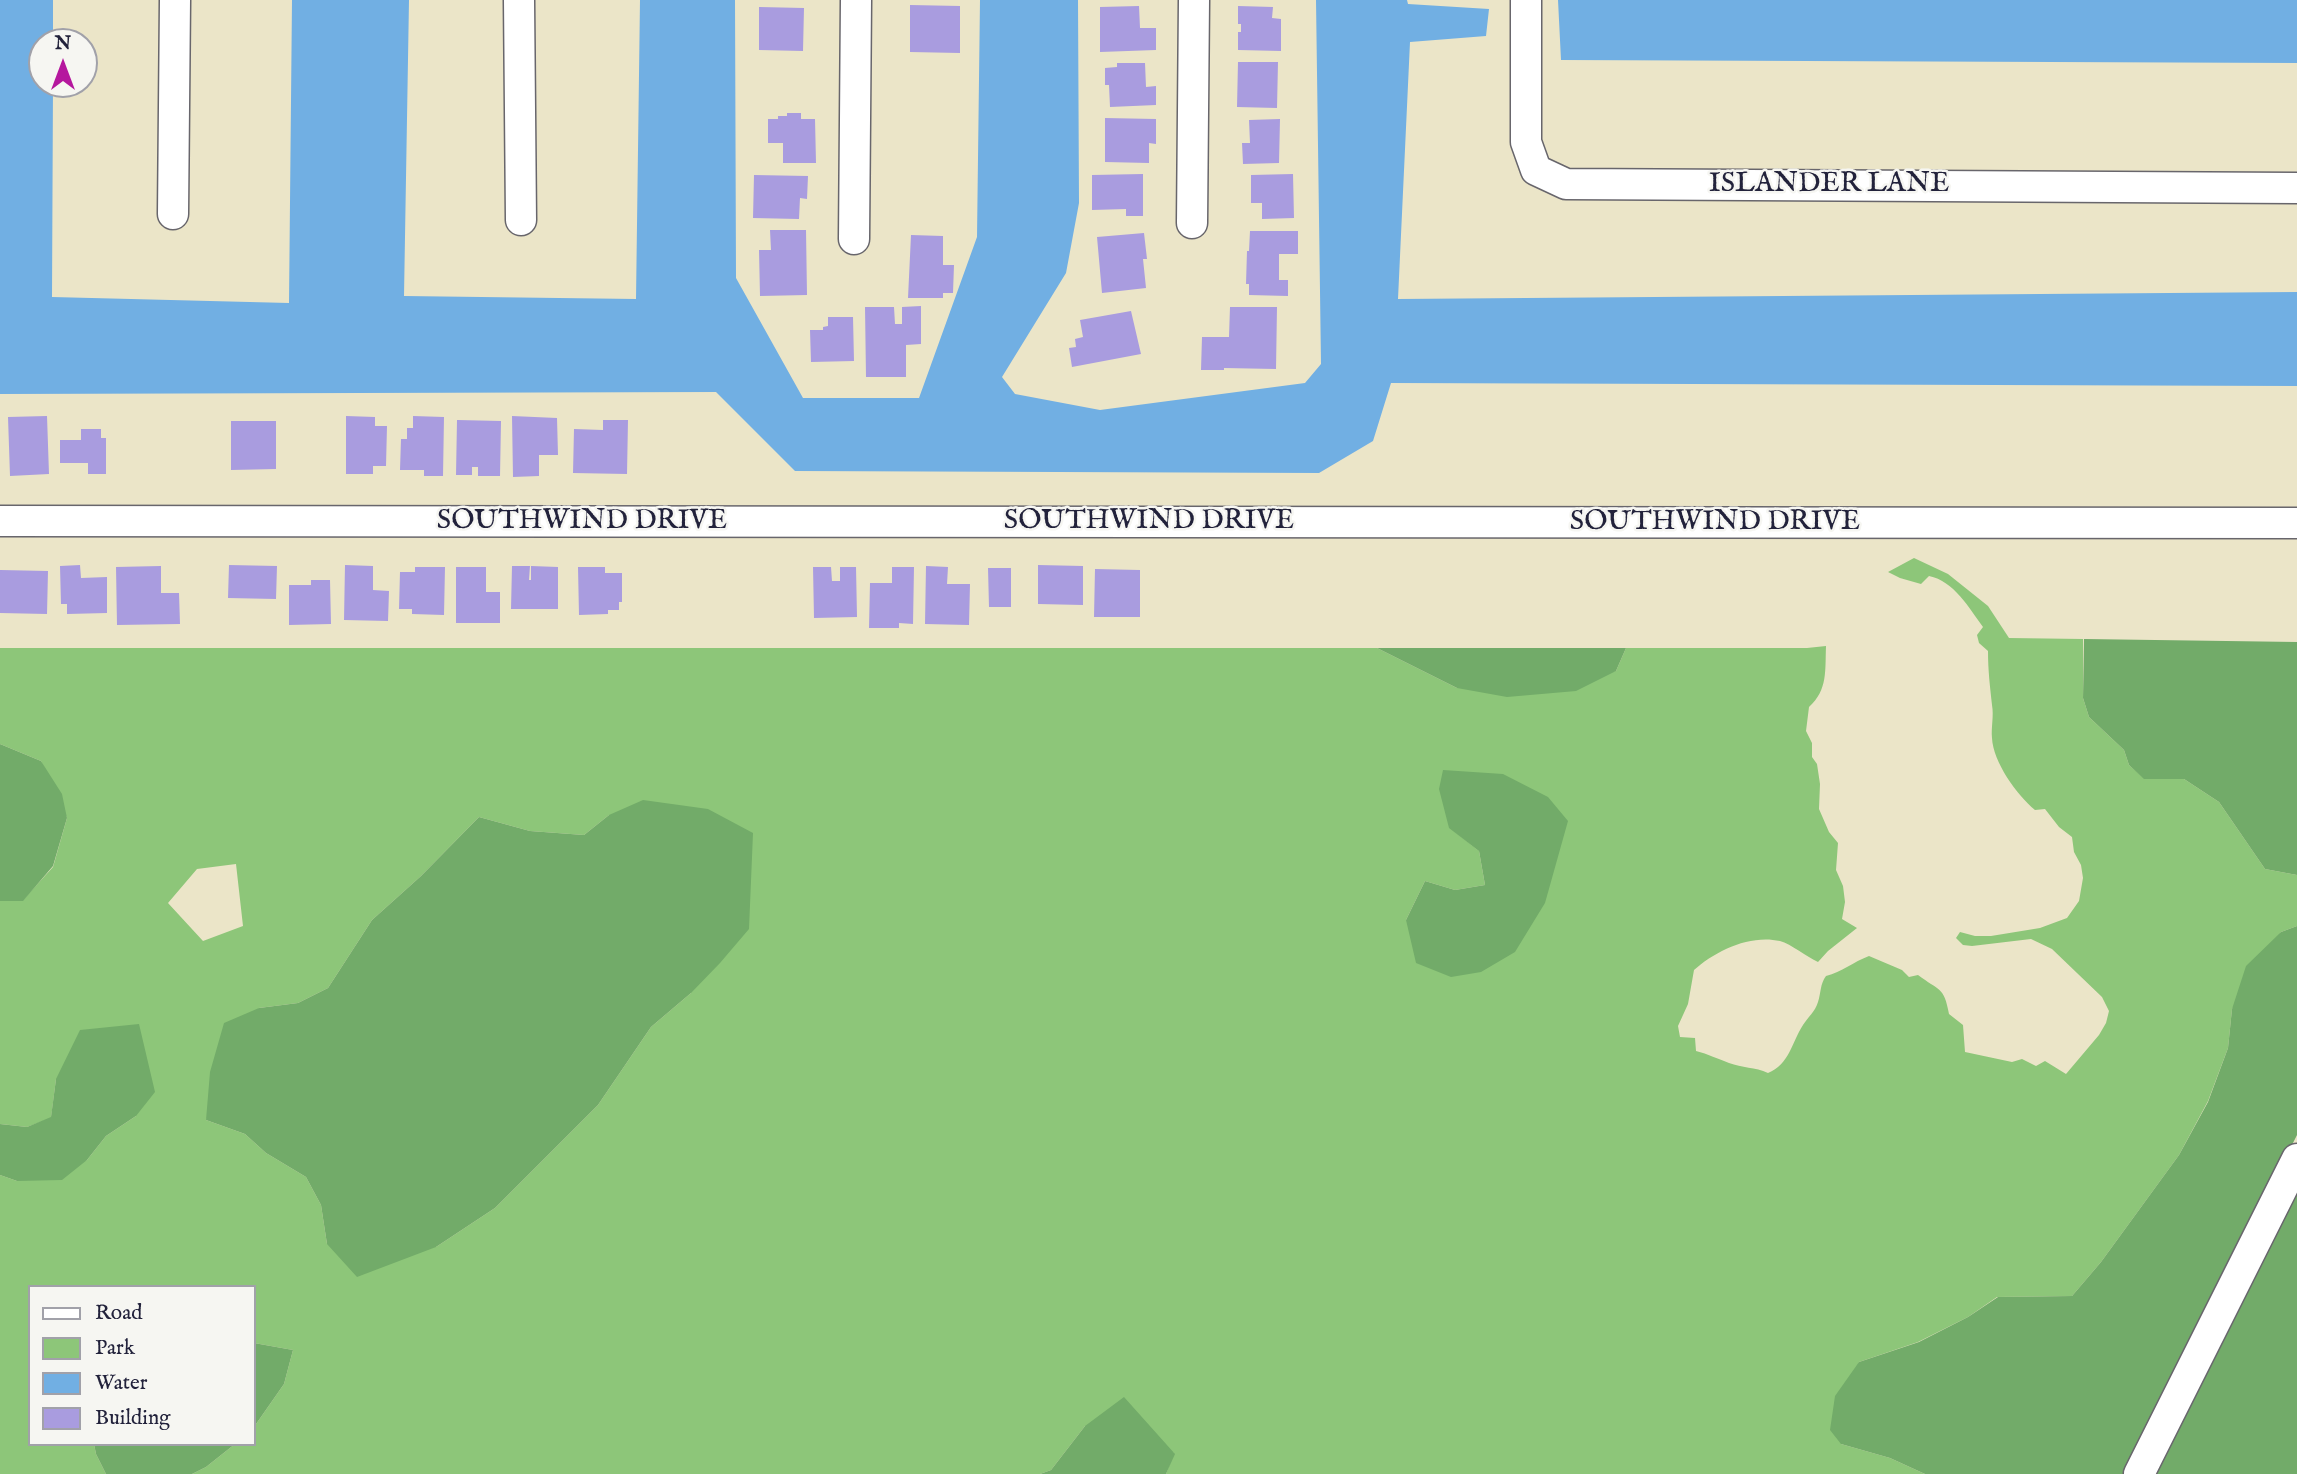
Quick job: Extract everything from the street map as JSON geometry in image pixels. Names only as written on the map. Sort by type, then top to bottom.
[{"type":"street","points":[[173,214],[175,0]]},
{"type":"street","points":[[519,0],[521,220]]},
{"type":"street","points":[[855,239],[856,0]]},
{"type":"street","points":[[1192,223],[1194,0]]},
{"type":"street","name":"ISLANDER LANE","points":[[1526,0],[1526,142],[1536,170],[1566,184],[2297,188]]},
{"type":"street","name":"SOUTHWIND DRIVE","points":[[0,521],[2297,523]]},
{"type":"street","points":[[2139,1474],[2297,1159]]},
{"type":"green space","points":[[1914,558],[1948,574],[1988,606],[2009,638],[2083,639],[2083,698],[2089,717],[2124,750],[2129,765],[2145,779],[2184,779],[2219,802],[2265,869],[2297,875],[2297,926],[2281,932],[2232,1009],[2228,1048],[2208,1101],[2179,1155],[2101,1262],[2072,1296],[1997,1297],[1968,1317],[1918,1342],[1859,1362],[1841,1444],[1890,1458],[1925,1474],[1166,1474],[1174,1453],[1085,1426],[1051,1470],[1040,1474],[192,1474],[206,1467],[232,1446],[256,1446],[256,1424],[284,1384],[293,1350],[256,1343],[256,1285],[28,1285],[28,1446],[94,1446],[106,1474],[0,1474],[0,1175],[17,1181],[87,1160],[106,1136],[136,1116],[56,1079],[51,1118],[27,1127],[0,1124],[0,901],[23,900],[53,867],[67,818],[41,761],[0,744],[0,648],[1377,648],[1457,688],[1616,671],[1626,648],[1826,646],[1824,679],[1820,694],[1809,707],[1806,731],[1812,743],[1812,757],[1817,764],[1820,784],[1819,809],[1829,832],[1838,843],[1836,870],[1843,886],[1845,902],[1842,919],[1857,928],[1818,962],[1780,941],[1769,939],[1745,942],[1712,956],[1694,970],[1688,1004],[1678,1026],[1680,1037],[1695,1038],[1696,1051],[1734,1065],[1768,1073],[1781,1065],[1817,1006],[1826,976],[1869,956],[1902,970],[1909,977],[1918,975],[1940,990],[1949,1014],[1963,1025],[1965,1052],[2012,1062],[2022,1059],[2036,1066],[2045,1061],[2066,1074],[2106,1023],[2109,1011],[2102,997],[2052,949],[2031,939],[1972,946],[1963,945],[1956,938],[1960,932],[1991,936],[2040,928],[2067,918],[2079,901],[2083,878],[2072,837],[2059,827],[2045,809],[2035,810],[2028,804],[2001,767],[1993,747],[1988,651],[1979,643],[1977,635],[1983,627],[1960,596],[1946,583],[1929,576],[1921,584],[1888,572]],"holes":[[[609,815],[691,993],[651,1027],[598,1105],[495,1208],[436,1247],[327,1244],[321,1205],[306,1177],[266,1153],[245,1134],[206,1120],[259,1008],[298,1003],[328,988],[372,920],[421,876],[479,817],[530,831],[584,835]],[[1449,827],[1545,903],[1406,920],[1425,881],[1455,890],[1485,885],[1479,851]],[[236,864],[243,926],[203,941],[168,903],[197,869]]]},
{"type":"green space","points":[[2084,639],[2297,642],[2297,875],[2265,869],[2219,802],[2184,779],[2144,779],[2129,765],[2124,750],[2089,717],[2083,698]]},
{"type":"green space","points":[[1377,648],[1626,648],[1616,671],[1576,691],[1507,697],[1457,688]]},
{"type":"green space","points":[[0,744],[41,761],[62,794],[67,818],[53,866],[23,901],[0,901]]},
{"type":"green space","points":[[1443,770],[1503,774],[1548,797],[1568,821],[1545,903],[1515,952],[1481,972],[1451,977],[1416,963],[1406,920],[1425,881],[1455,890],[1485,885],[1479,851],[1449,828],[1439,789]]},
{"type":"green space","points":[[643,800],[708,809],[753,833],[749,929],[691,993],[651,1027],[598,1105],[495,1208],[436,1247],[357,1277],[327,1244],[321,1205],[306,1177],[266,1153],[245,1134],[206,1120],[210,1072],[224,1023],[259,1008],[298,1003],[328,988],[372,920],[421,876],[479,817],[530,831],[584,835],[609,815]]},
{"type":"green space","points":[[2297,926],[2297,1135],[2127,1474],[1925,1474],[1890,1458],[1841,1444],[1830,1430],[1835,1396],[1859,1362],[1919,1342],[1968,1317],[1998,1297],[2072,1296],[2101,1262],[2179,1155],[2208,1102],[2228,1048],[2232,1009],[2246,966],[2281,932]]},
{"type":"green space","points":[[139,1024],[155,1092],[136,1116],[106,1136],[87,1160],[62,1180],[17,1181],[0,1175],[0,1124],[27,1127],[51,1117],[56,1079],[80,1030]]},
{"type":"green space","points":[[2297,1183],[2297,1474],[2151,1474]]},
{"type":"green space","points":[[256,1343],[293,1350],[284,1384],[256,1424]]},
{"type":"green space","points":[[1124,1397],[1175,1454],[1166,1474],[1040,1474],[1051,1470],[1085,1426]]},
{"type":"green space","points":[[94,1446],[232,1446],[206,1467],[192,1474],[106,1474]]},
{"type":"water","points":[[0,0],[53,0],[53,28],[28,28],[28,98],[53,98],[52,297],[289,303],[292,0],[409,0],[404,296],[636,299],[640,0],[735,0],[736,278],[803,398],[919,398],[977,237],[980,0],[1078,0],[1079,203],[1066,273],[1002,377],[1015,394],[1100,410],[1305,383],[1321,364],[1316,0],[1407,0],[1408,4],[1489,9],[1486,36],[1410,42],[1398,299],[2297,292],[2297,386],[1391,383],[1373,441],[1319,473],[795,471],[716,392],[0,394]]},
{"type":"water","points":[[1558,0],[2297,0],[2297,63],[1561,60]]},
{"type":"building","points":[[910,5],[960,6],[960,53],[910,52]]},
{"type":"building","points":[[1139,6],[1140,28],[1156,28],[1156,50],[1100,52],[1100,7]]},
{"type":"building","points":[[1238,6],[1273,7],[1272,18],[1281,19],[1281,51],[1238,50],[1241,24],[1238,24]]},
{"type":"building","points":[[759,7],[804,8],[803,51],[759,50]]},
{"type":"building","points":[[1238,62],[1278,62],[1277,108],[1237,107]]},
{"type":"building","points":[[1117,63],[1145,63],[1146,87],[1156,86],[1156,105],[1110,107],[1109,85],[1105,85],[1105,68],[1117,67]]},
{"type":"building","points":[[787,113],[801,113],[801,119],[815,119],[816,163],[783,163],[783,143],[768,143],[768,119],[778,119],[778,116],[787,116]]},
{"type":"building","points":[[1105,118],[1156,119],[1156,144],[1149,143],[1149,163],[1105,162]]},
{"type":"building","points":[[1280,119],[1279,163],[1243,164],[1242,143],[1250,143],[1249,120]]},
{"type":"building","points":[[1143,174],[1143,216],[1126,216],[1126,209],[1092,210],[1092,175]]},
{"type":"building","points":[[1293,174],[1294,218],[1262,219],[1262,203],[1251,203],[1251,175]]},
{"type":"building","points":[[754,175],[808,176],[807,199],[800,198],[799,219],[753,218]]},
{"type":"building","points":[[770,230],[806,230],[807,295],[760,296],[759,250],[771,250]]},
{"type":"building","points":[[1250,231],[1298,231],[1298,254],[1279,254],[1279,280],[1288,280],[1288,296],[1249,295],[1249,284],[1246,284]]},
{"type":"building","points":[[1144,233],[1146,288],[1102,293],[1097,237]]},
{"type":"building","points":[[911,235],[943,236],[943,265],[954,265],[953,293],[943,293],[943,298],[908,298]]},
{"type":"building","points":[[921,306],[921,344],[906,345],[906,377],[866,377],[865,307],[894,307],[895,324],[902,324],[902,307]]},
{"type":"building","points":[[1230,307],[1277,307],[1276,369],[1201,370],[1202,337],[1229,337]]},
{"type":"building","points":[[1131,311],[1141,354],[1072,367],[1069,348],[1076,347],[1075,339],[1083,337],[1080,320]]},
{"type":"building","points":[[828,317],[853,317],[854,361],[811,362],[810,330],[823,330],[823,327],[828,326]]},
{"type":"building","points":[[47,416],[49,474],[10,476],[8,417]]},
{"type":"building","points":[[346,416],[375,417],[375,426],[387,426],[386,466],[373,466],[373,474],[346,474]]},
{"type":"building","points":[[413,416],[444,417],[443,476],[424,476],[424,470],[400,470],[401,439],[407,439],[407,428],[413,428]]},
{"type":"building","points":[[512,416],[557,418],[558,455],[539,455],[539,476],[513,477]]},
{"type":"building","points":[[457,420],[501,421],[500,476],[478,476],[478,467],[472,467],[472,475],[456,475]]},
{"type":"building","points":[[603,420],[628,420],[627,474],[573,473],[574,429],[603,430]]},
{"type":"building","points":[[231,421],[276,421],[276,469],[231,470]]},
{"type":"building","points":[[81,429],[101,429],[101,438],[106,438],[106,474],[88,474],[88,463],[60,463],[60,440],[81,440]]},
{"type":"building","points":[[80,565],[81,578],[107,577],[107,613],[67,614],[67,604],[61,604],[60,566]]},
{"type":"building","points":[[229,565],[277,566],[276,599],[228,598]]},
{"type":"building","points":[[345,565],[373,566],[373,590],[389,591],[388,621],[344,620]]},
{"type":"building","points":[[1038,565],[1083,566],[1083,605],[1038,604]]},
{"type":"building","points":[[161,566],[161,593],[179,593],[180,624],[117,625],[116,567]]},
{"type":"building","points":[[512,566],[530,566],[529,580],[531,566],[558,567],[558,609],[511,609]]},
{"type":"building","points":[[926,566],[948,567],[947,584],[970,584],[969,625],[925,624]]},
{"type":"building","points":[[415,567],[445,567],[444,615],[412,614],[412,609],[399,609],[400,572],[415,572]]},
{"type":"building","points":[[456,567],[486,567],[486,592],[500,592],[500,623],[456,623]]},
{"type":"building","points":[[578,567],[605,567],[605,573],[622,573],[622,602],[619,602],[619,610],[608,610],[608,614],[579,615]]},
{"type":"building","points":[[813,567],[831,567],[832,581],[840,581],[840,567],[856,567],[857,617],[814,618]]},
{"type":"building","points":[[892,567],[914,567],[913,624],[899,623],[899,628],[869,628],[870,583],[892,583]]},
{"type":"building","points":[[988,568],[1011,568],[1011,607],[989,607]]},
{"type":"building","points":[[1095,569],[1140,570],[1140,617],[1094,617]]},
{"type":"building","points":[[0,570],[48,571],[47,614],[0,613]]},
{"type":"building","points":[[311,580],[330,580],[331,624],[289,625],[289,585],[311,585]]}]
